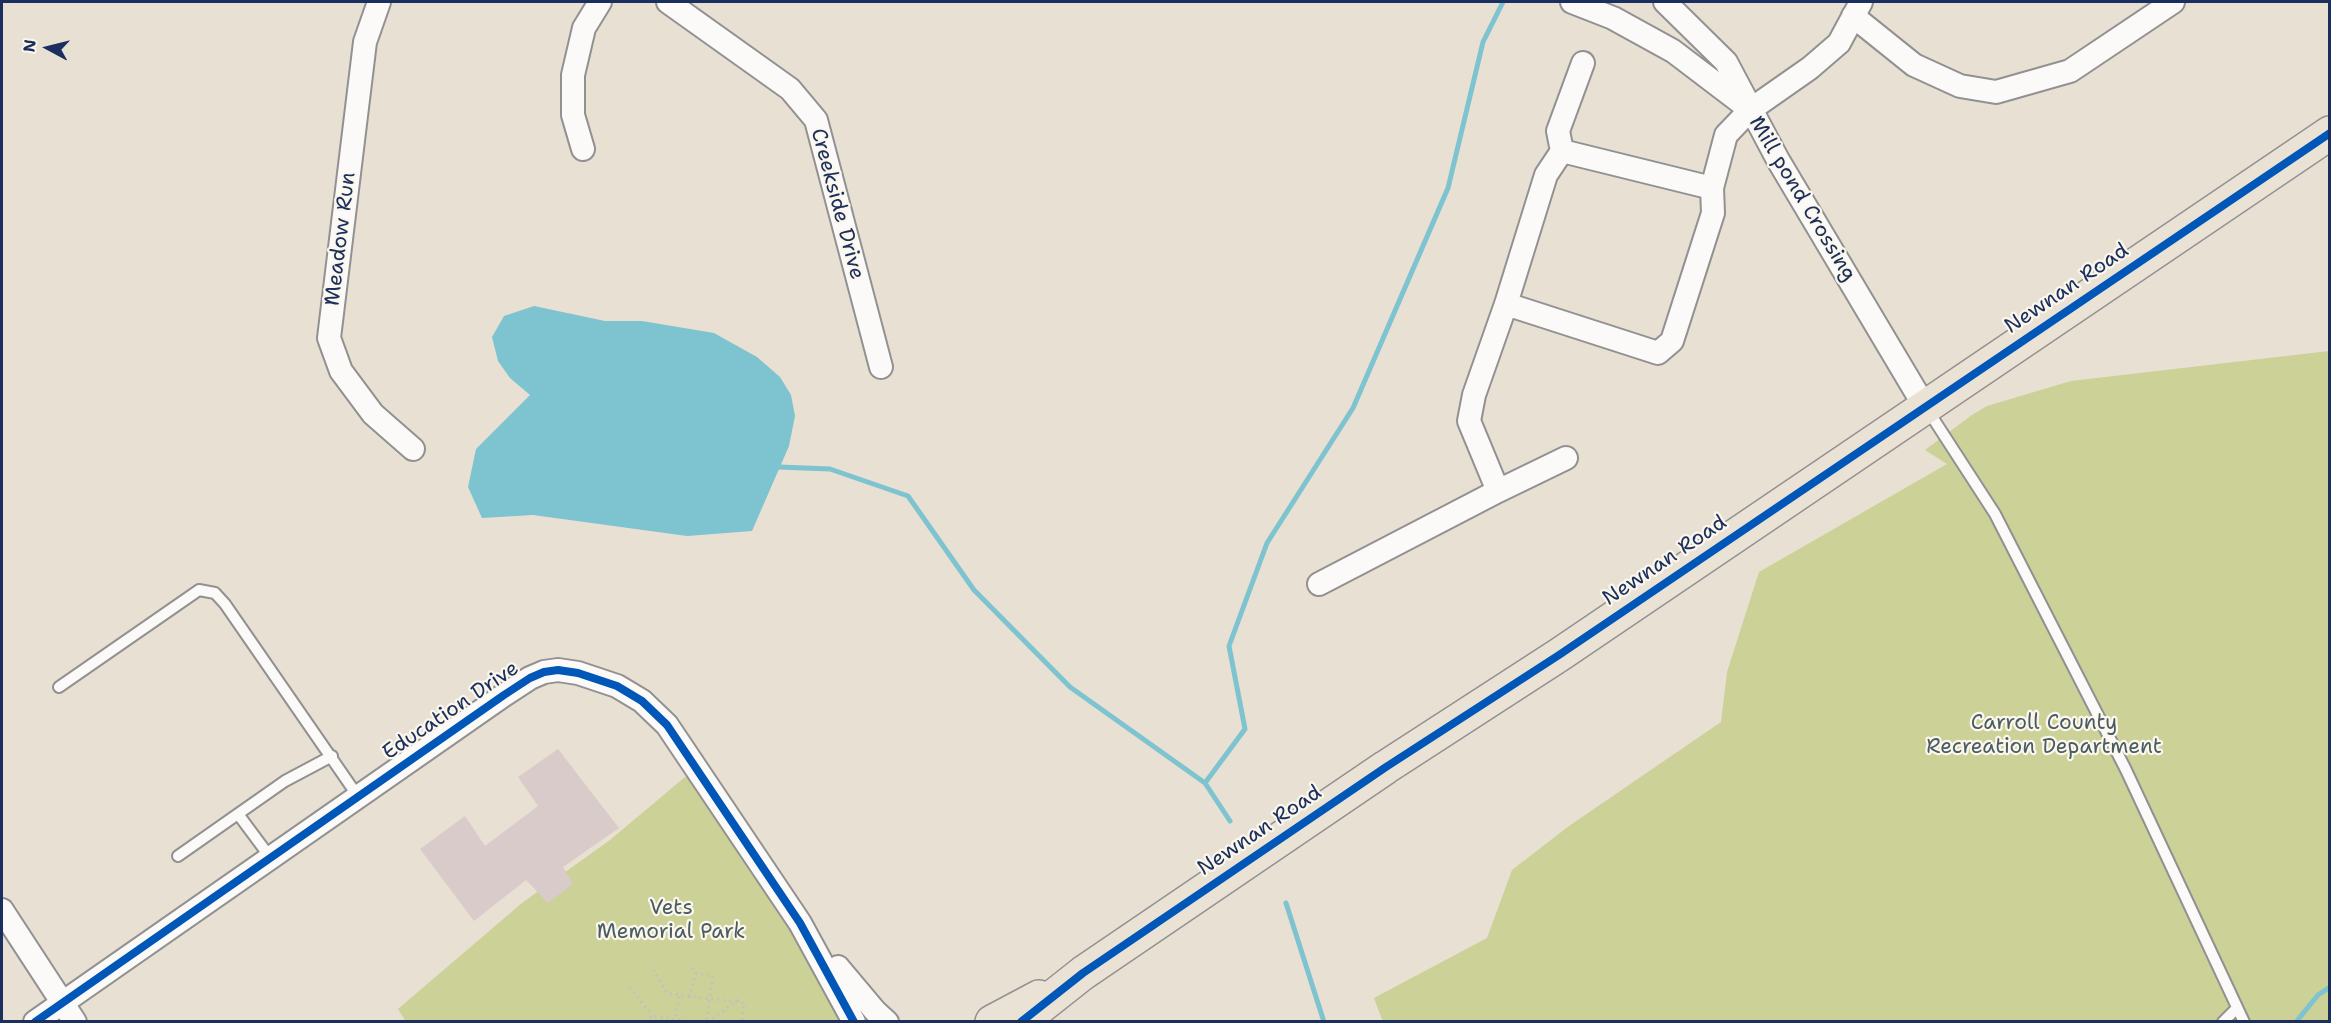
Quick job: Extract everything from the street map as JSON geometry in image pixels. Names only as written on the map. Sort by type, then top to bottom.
[{"type":"main road","name":"Newnan Road","points":[[1021,1022],[1083,973],[1386,767],[1569,648],[2330,133]]},
{"type":"main road","name":"Newnan Road","points":[[992,1022],[1083,973]]},
{"type":"street","name":"Meadow Run","points":[[379,2],[365,42],[328,338],[341,371],[366,405],[413,449]]},
{"type":"street","points":[[583,149],[573,115],[573,75],[584,28],[600,2]]},
{"type":"street","name":"Creekside Drive","points":[[668,2],[790,89],[816,120],[880,367]]},
{"type":"street","name":"Mill pond Crossing","points":[[1572,2],[1613,18],[1673,51],[1750,110],[1925,407]]},
{"type":"street","points":[[1665,2],[1726,62],[1750,110]]},
{"type":"street","points":[[1506,304],[1658,353],[1672,341],[1713,213],[1713,188],[1726,135],[1750,110],[1810,68],[1839,43],[1857,9],[1914,65],[1960,86],[1996,92],[2070,71],[2173,2]]},
{"type":"street","points":[[1498,491],[1469,421],[1474,395],[1506,304],[1546,175],[1562,151],[1558,131],[1583,63]]},
{"type":"street","points":[[1562,151],[1713,188]]},
{"type":"street","points":[[1319,584],[1566,458]]},
{"type":"street","name":"Education Drive","points":[[35,1022],[69,1012],[270,857],[357,795],[530,678],[551,671],[578,673],[618,686],[642,701],[667,725],[800,923],[854,1022]]},
{"type":"street","points":[[4,919],[69,1012]]},
{"type":"street","name":"Education Drive","points":[[800,923],[860,995],[887,1022]]},
{"type":"lane","points":[[1925,407],[1995,514],[2126,770],[2244,1022]]},
{"type":"lane","points":[[59,687],[199,590],[215,593],[332,756],[357,795]]},
{"type":"lane","points":[[178,856],[285,781],[332,756]]},
{"type":"lane","points":[[238,814],[270,857]]},
{"type":"lane","points":[[2223,1022],[2237,1008]]},
{"type":"path","points":[[692,968],[696,973],[712,976],[707,1022]]},
{"type":"path","points":[[653,970],[667,993],[744,1003],[742,1022]]},
{"type":"path","points":[[689,997],[696,973]]},
{"type":"path","points":[[630,987],[652,1016],[694,1022]]},
{"type":"path","points":[[675,1020],[679,996]]},
{"type":"path","points":[[707,1022],[741,998]]},
{"type":"path","points":[[645,1022],[652,1016]]},
{"type":"path","points":[[651,1022],[652,1016]]},
{"type":"green space","name":"Carroll County Recreation Department","points":[[2329,351],[2329,1021],[1383,1022],[1374,998],[1487,938],[1512,870],[1569,826],[1721,722],[1727,672],[1759,572],[1947,464],[1925,450],[1972,415],[1987,406],[2071,381]]},
{"type":"green space","name":"Vets Memorial Park","points":[[685,777],[704,779],[844,1021],[406,1022],[398,1009],[522,903],[610,840]]},
{"type":"water","points":[[534,306],[605,321],[642,321],[714,333],[757,357],[780,377],[791,395],[795,416],[789,446],[752,531],[687,536],[533,515],[482,518],[468,487],[476,449],[530,395],[510,378],[498,361],[492,337],[504,316]]},
{"type":"building","points":[[558,749],[619,828],[563,867],[573,884],[548,903],[526,880],[474,921],[420,849],[465,816],[485,846],[538,806],[518,777]]},
{"type":"waterway","points":[[1205,783],[1245,729],[1229,646],[1267,543],[1353,408],[1448,188],[1483,42],[1503,2]]},
{"type":"waterway","points":[[779,467],[830,469],[908,496],[974,590],[1070,687],[1205,783],[1230,821]]},
{"type":"waterway","points":[[1286,903],[1324,1022]]},
{"type":"waterway","points":[[2296,1022],[2318,995],[2330,987]]},
{"type":"cycle path","points":[[1021,1022],[1083,973],[1386,767],[1559,655],[2330,133]]},
{"type":"cycle path","points":[[35,1022],[504,695],[530,678],[544,672],[558,670],[578,673],[617,686],[642,701],[667,725],[800,923],[854,1022]]}]
